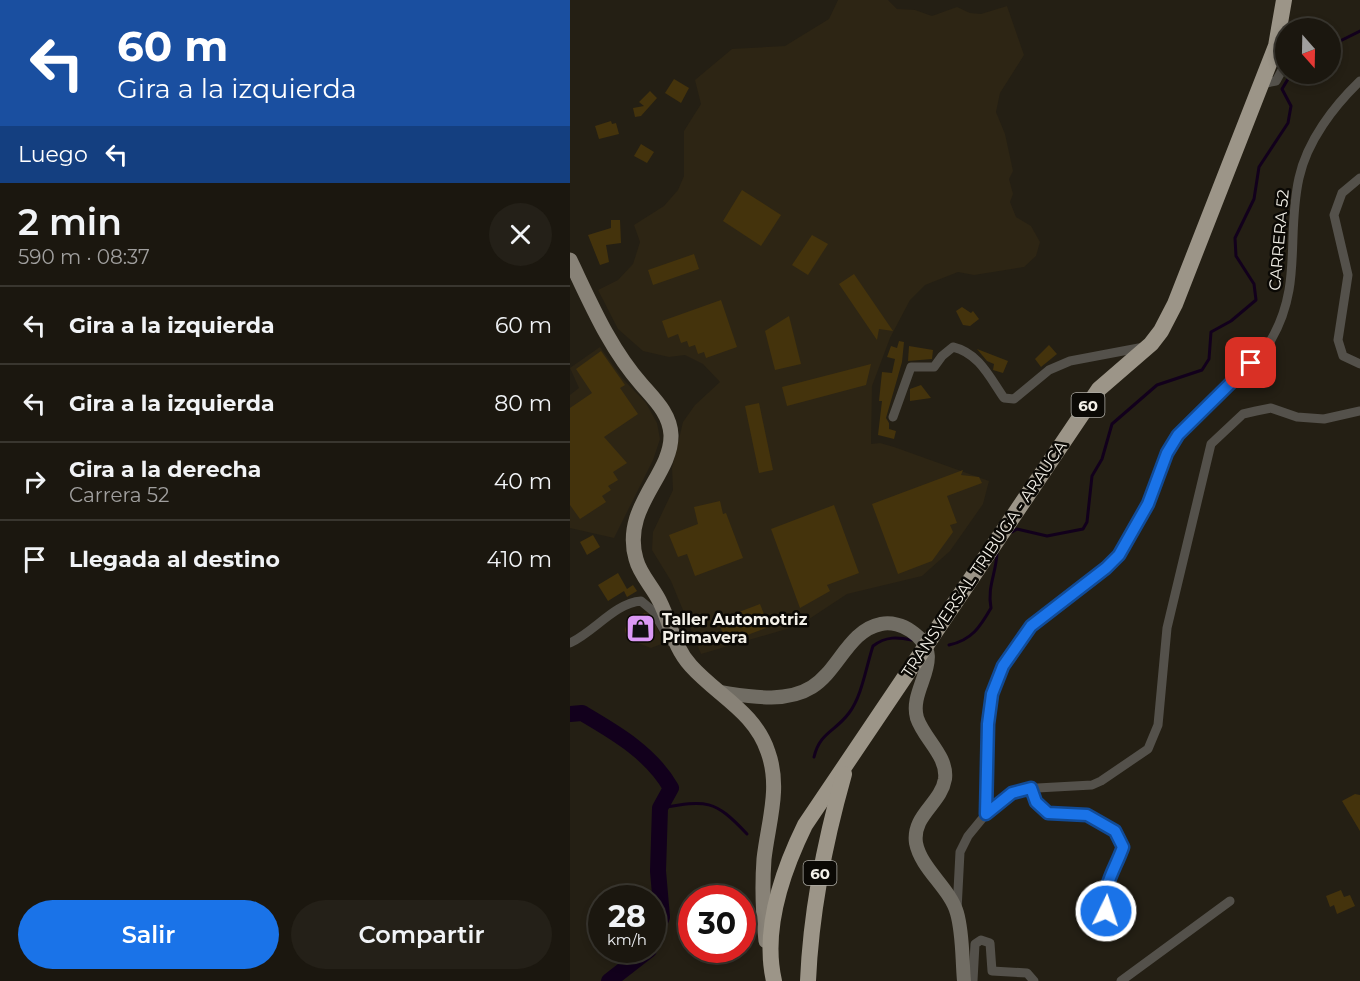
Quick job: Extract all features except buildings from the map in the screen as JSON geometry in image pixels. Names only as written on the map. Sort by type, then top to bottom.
[{"type":"highway","name":"TRANSVERSAL TRIBUGA - ARAUCA","points":[[774,981],[770,963],[776,904],[794,847],[817,805],[846,767],[1099,389],[1161,331],[1175,304],[1276,46],[1284,0]]},
{"type":"highway","name":"TRANSVERSAL TRIBUGA - ARAUCA","points":[[808,981],[813,913],[822,864],[846,767]]},
{"type":"main road","points":[[570,261],[612,345],[656,401],[668,421],[670,444],[640,509],[633,540],[639,567],[659,600],[678,649],[696,671],[752,721],[765,744],[772,767],[774,805],[766,843],[763,883],[764,923],[770,963]]},
{"type":"main road","points":[[718,692],[768,697],[802,692],[827,674],[863,632],[884,624],[904,626],[917,635],[925,646],[928,667],[919,692],[916,706],[917,718],[944,765],[945,777],[942,791],[919,821],[916,844],[957,913],[964,981]]},
{"type":"street","points":[[1261,84],[1275,81]]},
{"type":"street","name":"CARRERA 52","points":[[986,814],[988,724],[992,694],[1003,666],[1031,626],[1106,568],[1119,555],[1148,504],[1167,453],[1178,435],[1271,340],[1282,322],[1290,294],[1293,229],[1299,177],[1319,133],[1344,96],[1360,81]]},
{"type":"street","points":[[1360,178],[1342,193],[1334,215],[1348,275],[1338,340],[1343,356],[1360,364]]},
{"type":"street","points":[[893,417],[907,367],[934,368],[953,347],[962,349],[977,359],[1004,398],[1014,399],[1049,370],[1070,361],[1147,346]]},
{"type":"street","points":[[957,913],[960,852],[968,836],[986,814],[1012,793],[1031,788],[1092,785],[1148,749],[1154,738],[1158,725],[1167,628],[1211,444],[1243,414],[1256,411],[1271,408],[1297,417],[1324,419],[1360,411]]},
{"type":"street","points":[[570,643],[589,633],[627,604],[641,601],[654,611],[667,638],[678,649]]},
{"type":"street","points":[[1031,788],[1036,802],[1048,813],[1087,815],[1115,831],[1123,847],[1113,865],[1105,892],[1106,911]]},
{"type":"street","points":[[1121,981],[1230,901]]},
{"type":"street","points":[[972,981],[975,944],[981,940],[990,943],[992,971],[1023,972],[1031,975],[1034,981]]},
{"type":"shaded area","points":[[838,0],[888,0],[897,9],[915,10],[932,16],[957,7],[970,13],[981,14],[1007,6],[1024,55],[1000,93],[996,112],[1005,134],[1013,171],[1009,179],[1013,194],[1010,202],[1016,217],[1031,226],[1040,242],[1036,256],[1024,267],[974,275],[958,272],[925,285],[910,300],[890,338],[872,386],[871,444],[880,443],[894,447],[989,481],[983,504],[950,551],[922,576],[847,594],[800,625],[701,654],[671,581],[652,550],[653,532],[673,490],[672,468],[683,422],[695,405],[720,382],[703,364],[685,355],[669,357],[643,351],[618,329],[598,290],[618,280],[633,264],[640,242],[634,225],[664,206],[678,190],[684,176],[684,131],[701,104],[695,80],[732,49],[785,46],[829,19]]},
{"type":"shaded area","points":[[600,347],[622,378],[646,403],[657,423],[660,439],[653,460],[614,538],[570,528],[570,395],[579,388],[570,368]]},
{"type":"shaded area","name":"Taller Automotriz Primavera","points":[[649,611],[664,643],[651,648],[627,639],[625,630],[628,622]]},
{"type":"waterway","points":[[1341,40],[1360,31]]},
{"type":"waterway","points":[[1012,532],[1017,529],[1047,536],[1083,529],[1087,522],[1092,476],[1102,459],[1112,424],[1157,385],[1202,370],[1209,359],[1211,332],[1231,321],[1256,300],[1254,284],[1236,256],[1235,238],[1254,199],[1259,167],[1288,123],[1291,106],[1282,89],[1285,84]]},
{"type":"waterway","points":[[949,645],[964,640],[974,632],[991,608],[990,594],[997,553]]},
{"type":"waterway","points":[[814,757],[820,742],[844,719],[853,706],[873,646],[892,638],[912,640]]},
{"type":"waterway","points":[[570,714],[582,713],[632,745],[653,764],[671,788],[660,808],[659,885]]},
{"type":"waterway","points":[[660,808],[699,803],[709,805],[726,814],[747,834]]},
{"type":"waterway","points":[[609,981],[632,963]]},
{"type":"place","name":"Taller Automotriz Primavera","points":[[641,628]]},
{"type":"route","points":[[1106,911],[1105,892],[1113,865],[1123,847],[1115,831],[1087,815],[1048,813],[1040,808],[1031,788],[1019,789],[1005,797],[986,814],[988,724],[992,694],[1003,666],[1031,626],[1049,609],[1106,568],[1119,555],[1148,504],[1167,453],[1178,435],[1196,414],[1251,363]]}]
